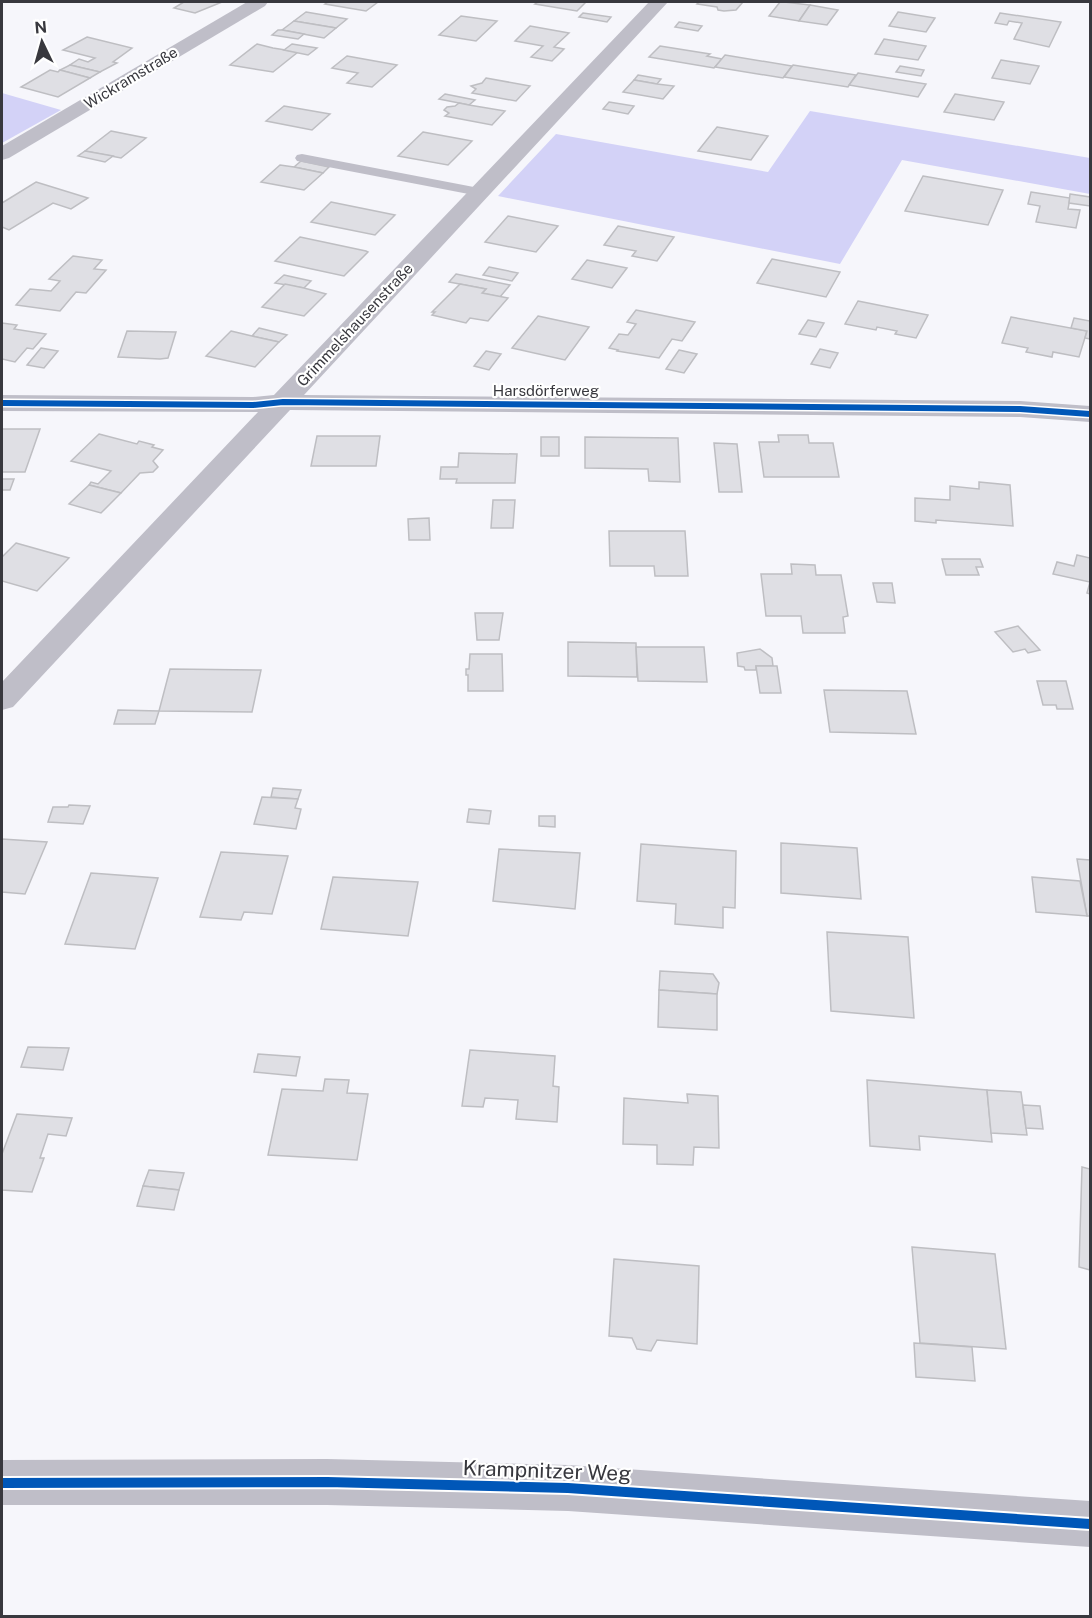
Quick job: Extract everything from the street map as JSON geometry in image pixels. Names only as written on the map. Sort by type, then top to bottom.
[{"type":"street","name":"Wickramstraße","points":[[2,154],[260,2]]},
{"type":"street","name":"Grimmelshausenstraße","points":[[2,700],[659,2]]},
{"type":"street","name":"Harsdörferweg","points":[[2,403],[253,405],[283,402],[1020,409],[1090,414]]},
{"type":"street","name":"Krampnitzer Weg","points":[[2,1483],[327,1482],[568,1488],[1090,1524]]},
{"type":"lane","points":[[302,158],[479,192]]},
{"type":"shaded area","points":[[2,93],[61,110],[2,143]]},
{"type":"shaded area","points":[[810,111],[1090,158],[1090,194],[902,160],[840,264],[498,196],[556,134],[768,172]]},
{"type":"building","points":[[184,2],[222,2],[195,13],[174,8]]},
{"type":"building","points":[[328,2],[378,2],[366,11],[325,4]]},
{"type":"building","points":[[538,2],[586,2],[577,11],[535,4]]},
{"type":"building","points":[[699,2],[743,2],[736,10],[724,11],[718,10],[717,7],[697,4]]},
{"type":"building","points":[[780,2],[810,5],[799,21],[769,16]]},
{"type":"building","points":[[810,5],[838,10],[827,25],[799,21]]},
{"type":"building","points":[[306,12],[347,19],[336,28],[294,21]]},
{"type":"building","points":[[898,12],[935,18],[926,32],[889,26]]},
{"type":"building","points":[[583,13],[611,17],[607,22],[579,17]]},
{"type":"building","points":[[1000,13],[1061,22],[1049,47],[1014,39],[1022,23],[1009,21],[1007,25],[995,23]]},
{"type":"building","points":[[461,16],[497,21],[476,41],[439,35]]},
{"type":"building","points":[[294,21],[336,28],[324,38],[282,30]]},
{"type":"building","points":[[679,22],[702,26],[698,31],[675,27]]},
{"type":"building","points":[[530,26],[569,33],[554,47],[564,49],[552,61],[531,57],[543,46],[515,41]]},
{"type":"building","points":[[278,30],[304,34],[298,39],[272,35]]},
{"type":"building","points":[[87,37],[132,48],[113,62],[117,63],[100,72],[70,65],[79,59],[88,62],[95,58],[63,50]]},
{"type":"building","points":[[884,39],[926,46],[918,60],[875,54]]},
{"type":"building","points":[[257,44],[298,52],[273,72],[230,65]]},
{"type":"building","points":[[292,44],[317,48],[308,55],[284,50]]},
{"type":"building","points":[[660,46],[710,54],[707,56],[722,59],[714,68],[649,57]]},
{"type":"building","points":[[725,55],[792,66],[783,78],[715,67]]},
{"type":"building","points":[[347,56],[397,65],[372,87],[347,83],[358,73],[332,68]]},
{"type":"building","points":[[1001,60],[1039,66],[1030,84],[992,78]]},
{"type":"building","points":[[70,65],[100,72],[90,78],[60,70]]},
{"type":"building","points":[[793,65],[856,75],[848,87],[784,77]]},
{"type":"building","points":[[900,66],[924,70],[921,76],[896,72]]},
{"type":"building","points":[[50,70],[58,72],[60,70],[90,78],[58,97],[21,87]]},
{"type":"building","points":[[858,73],[926,84],[918,97],[849,85]]},
{"type":"building","points":[[638,75],[661,79],[657,84],[634,80]]},
{"type":"building","points":[[486,78],[530,86],[516,101],[472,93],[476,89],[471,86],[482,83]]},
{"type":"building","points":[[634,80],[674,86],[663,99],[623,92]]},
{"type":"building","points":[[445,94],[475,100],[469,105],[439,99]]},
{"type":"building","points":[[955,94],[1004,102],[994,120],[944,112]]},
{"type":"building","points":[[609,102],[634,106],[628,114],[603,109]]},
{"type":"building","points":[[459,103],[505,111],[492,125],[445,116],[449,113],[444,110],[447,107]]},
{"type":"building","points":[[284,106],[330,114],[312,130],[266,121]]},
{"type":"building","points":[[717,127],[768,136],[751,160],[698,151]]},
{"type":"building","points":[[111,131],[146,138],[121,158],[85,151]]},
{"type":"building","points":[[423,132],[472,141],[448,165],[398,156]]},
{"type":"building","points":[[85,151],[113,156],[105,162],[78,156]]},
{"type":"building","points":[[301,161],[329,167],[323,173],[294,167]]},
{"type":"building","points":[[280,165],[323,173],[304,190],[261,182]]},
{"type":"building","points":[[923,176],[1003,190],[988,225],[905,211]]},
{"type":"building","points":[[36,182],[88,198],[71,209],[53,203],[9,230],[2,227],[2,203]]},
{"type":"building","points":[[1031,192],[1070,198],[1068,209],[1080,210],[1076,228],[1036,222],[1040,206],[1028,204]]},
{"type":"building","points":[[1070,194],[1090,197],[1090,206],[1069,203]]},
{"type":"building","points":[[331,202],[395,215],[375,235],[311,222]]},
{"type":"building","points":[[508,216],[558,226],[536,252],[485,242]]},
{"type":"building","points":[[618,226],[674,237],[657,261],[632,256],[636,251],[604,245]]},
{"type":"building","points":[[300,237],[368,252],[344,276],[275,261]]},
{"type":"building","points":[[73,256],[102,260],[94,269],[106,270],[86,293],[76,292],[60,311],[16,305],[30,289],[51,291],[60,281],[49,279]]},
{"type":"building","points":[[772,259],[840,272],[826,297],[757,283]]},
{"type":"building","points":[[587,260],[627,268],[612,288],[572,279]]},
{"type":"building","points":[[489,267],[518,273],[512,281],[483,275]]},
{"type":"building","points":[[456,274],[510,285],[500,297],[482,293],[486,289],[449,282]]},
{"type":"building","points":[[284,275],[311,281],[304,288],[275,283]]},
{"type":"building","points":[[285,284],[326,294],[304,316],[262,307]]},
{"type":"building","points":[[460,284],[486,289],[482,293],[508,298],[488,321],[470,318],[466,323],[432,315],[435,312],[432,312]]},
{"type":"building","points":[[858,301],[928,315],[916,338],[895,334],[897,331],[877,327],[876,330],[845,324]]},
{"type":"building","points":[[636,310],[695,322],[682,341],[672,339],[659,358],[609,348],[619,334],[628,335],[636,324],[627,322]]},
{"type":"building","points":[[538,316],[589,327],[565,360],[512,348]]},
{"type":"building","points":[[1011,317],[1087,331],[1079,357],[1053,352],[1052,357],[1026,352],[1028,348],[1002,343]]},
{"type":"building","points":[[1074,318],[1090,321],[1090,339],[1085,338],[1087,331],[1071,328]]},
{"type":"building","points":[[808,320],[824,323],[816,337],[799,334]]},
{"type":"building","points":[[2,323],[17,325],[14,329],[46,334],[33,349],[27,348],[15,362],[2,359]]},
{"type":"building","points":[[259,328],[287,335],[279,342],[252,336]]},
{"type":"building","points":[[127,331],[176,332],[168,358],[118,357]]},
{"type":"building","points":[[231,331],[279,342],[255,367],[206,356]]},
{"type":"building","points":[[41,348],[58,351],[44,368],[27,365]]},
{"type":"building","points":[[820,349],[838,353],[830,368],[811,364]]},
{"type":"building","points":[[679,350],[697,354],[684,373],[666,369]]},
{"type":"building","points":[[486,351],[501,354],[489,370],[474,366]]},
{"type":"building","points":[[2,429],[40,429],[25,472],[2,472]]},
{"type":"building","points":[[99,434],[137,444],[139,441],[163,450],[153,461],[158,467],[153,472],[140,473],[121,493],[89,485],[91,482],[98,484],[111,471],[71,461]]},
{"type":"building","points":[[778,435],[808,435],[809,443],[833,443],[839,477],[764,477],[759,442],[779,442]]},
{"type":"building","points":[[317,436],[380,436],[376,466],[311,466]]},
{"type":"building","points":[[541,437],[559,437],[559,456],[541,456]]},
{"type":"building","points":[[585,437],[678,438],[680,482],[649,481],[648,469],[585,468]]},
{"type":"building","points":[[714,443],[737,444],[742,492],[719,492]]},
{"type":"building","points":[[459,453],[517,454],[515,483],[456,483],[457,479],[440,479],[441,467],[458,467]]},
{"type":"building","points":[[2,479],[14,479],[10,490],[2,490]]},
{"type":"building","points":[[979,482],[1010,485],[1013,526],[936,520],[936,523],[915,521],[915,498],[950,500],[950,486],[979,489]]},
{"type":"building","points":[[89,485],[121,493],[101,513],[69,504]]},
{"type":"building","points":[[493,500],[515,500],[513,528],[491,528]]},
{"type":"building","points":[[429,518],[430,540],[409,540],[408,519]]},
{"type":"building","points":[[609,531],[685,531],[688,576],[655,576],[654,566],[610,566]]},
{"type":"building","points":[[16,543],[69,558],[37,591],[2,581],[2,557]]},
{"type":"building","points":[[1077,555],[1090,558],[1090,582],[1053,574],[1057,562],[1074,566]]},
{"type":"building","points":[[942,559],[980,559],[983,567],[976,567],[979,575],[946,575]]},
{"type":"building","points":[[791,564],[815,565],[816,575],[841,575],[848,616],[843,617],[845,633],[803,633],[801,616],[766,616],[761,574],[792,574]]},
{"type":"building","points":[[873,583],[892,583],[895,603],[877,602]]},
{"type":"building","points":[[475,613],[503,613],[499,640],[477,640]]},
{"type":"building","points":[[1018,626],[1040,650],[1028,653],[1025,649],[1013,652],[995,632]]},
{"type":"building","points":[[568,642],[636,643],[637,677],[568,676]]},
{"type":"building","points":[[636,647],[704,647],[707,682],[638,681]]},
{"type":"building","points":[[760,649],[772,658],[773,666],[756,666],[756,670],[745,670],[744,667],[738,666],[737,653]]},
{"type":"building","points":[[470,654],[502,654],[503,691],[468,691],[466,669],[469,669]]},
{"type":"building","points":[[756,666],[777,666],[781,693],[760,693]]},
{"type":"building","points":[[170,669],[261,670],[252,712],[159,711]]},
{"type":"building","points":[[1037,681],[1066,681],[1073,709],[1057,709],[1056,705],[1043,705]]},
{"type":"building","points":[[824,690],[907,691],[916,734],[830,732]]},
{"type":"building","points":[[118,710],[159,711],[155,724],[114,724]]},
{"type":"building","points":[[273,788],[301,790],[298,799],[271,797]]},
{"type":"building","points":[[262,797],[298,799],[295,808],[301,809],[296,829],[254,824]]},
{"type":"building","points":[[69,805],[90,806],[83,824],[48,822],[53,807],[68,807]]},
{"type":"building","points":[[469,809],[491,811],[489,824],[467,822]]},
{"type":"building","points":[[539,816],[555,816],[555,827],[539,826]]},
{"type":"building","points":[[2,839],[47,842],[25,894],[2,892]]},
{"type":"building","points":[[781,843],[857,848],[861,899],[781,893]]},
{"type":"building","points":[[641,844],[736,851],[735,908],[723,907],[723,928],[675,924],[676,904],[637,901]]},
{"type":"building","points":[[499,849],[580,853],[575,909],[493,901]]},
{"type":"building","points":[[221,852],[288,856],[272,914],[244,912],[241,920],[200,917]]},
{"type":"building","points":[[1077,859],[1090,860],[1090,916],[1087,916]]},
{"type":"building","points":[[91,873],[158,878],[135,949],[65,944]]},
{"type":"building","points":[[333,877],[418,882],[408,936],[321,929]]},
{"type":"building","points":[[1032,877],[1080,881],[1087,916],[1036,912]]},
{"type":"building","points":[[827,932],[908,937],[914,1018],[831,1011]]},
{"type":"building","points":[[660,971],[713,974],[719,983],[717,994],[659,990]]},
{"type":"building","points":[[659,990],[717,994],[717,1030],[658,1027]]},
{"type":"building","points":[[28,1047],[69,1048],[63,1070],[21,1067]]},
{"type":"building","points":[[470,1050],[555,1056],[553,1086],[559,1087],[557,1122],[516,1119],[518,1100],[485,1098],[483,1107],[462,1106]]},
{"type":"building","points":[[258,1054],[300,1057],[296,1076],[254,1072]]},
{"type":"building","points":[[325,1079],[349,1080],[347,1093],[368,1094],[357,1160],[268,1155],[282,1089],[323,1091]]},
{"type":"building","points":[[867,1080],[987,1090],[992,1142],[919,1136],[920,1150],[870,1146]]},
{"type":"building","points":[[987,1090],[1021,1092],[1027,1135],[991,1133]]},
{"type":"building","points":[[687,1094],[718,1096],[719,1148],[694,1147],[693,1165],[657,1164],[657,1145],[623,1144],[624,1098],[688,1103]]},
{"type":"building","points":[[1023,1105],[1040,1106],[1043,1129],[1026,1128]]},
{"type":"building","points":[[17,1114],[72,1118],[66,1136],[48,1134],[40,1158],[44,1158],[32,1192],[2,1190],[2,1154]]},
{"type":"building","points":[[1082,1167],[1090,1169],[1090,1270],[1079,1267]]},
{"type":"building","points":[[149,1170],[184,1173],[179,1190],[143,1186]]},
{"type":"building","points":[[143,1186],[179,1190],[174,1210],[137,1206]]},
{"type":"building","points":[[912,1247],[995,1254],[1006,1349],[920,1343]]},
{"type":"building","points":[[614,1259],[699,1266],[697,1344],[657,1340],[651,1351],[637,1349],[632,1338],[609,1336]]},
{"type":"building","points":[[914,1343],[972,1347],[975,1381],[916,1377]]},
{"type":"cycle path","points":[[2,403],[253,405],[283,402],[1020,409],[1090,414]]},
{"type":"cycle path","points":[[2,1483],[327,1482],[568,1488],[1090,1524]]}]
